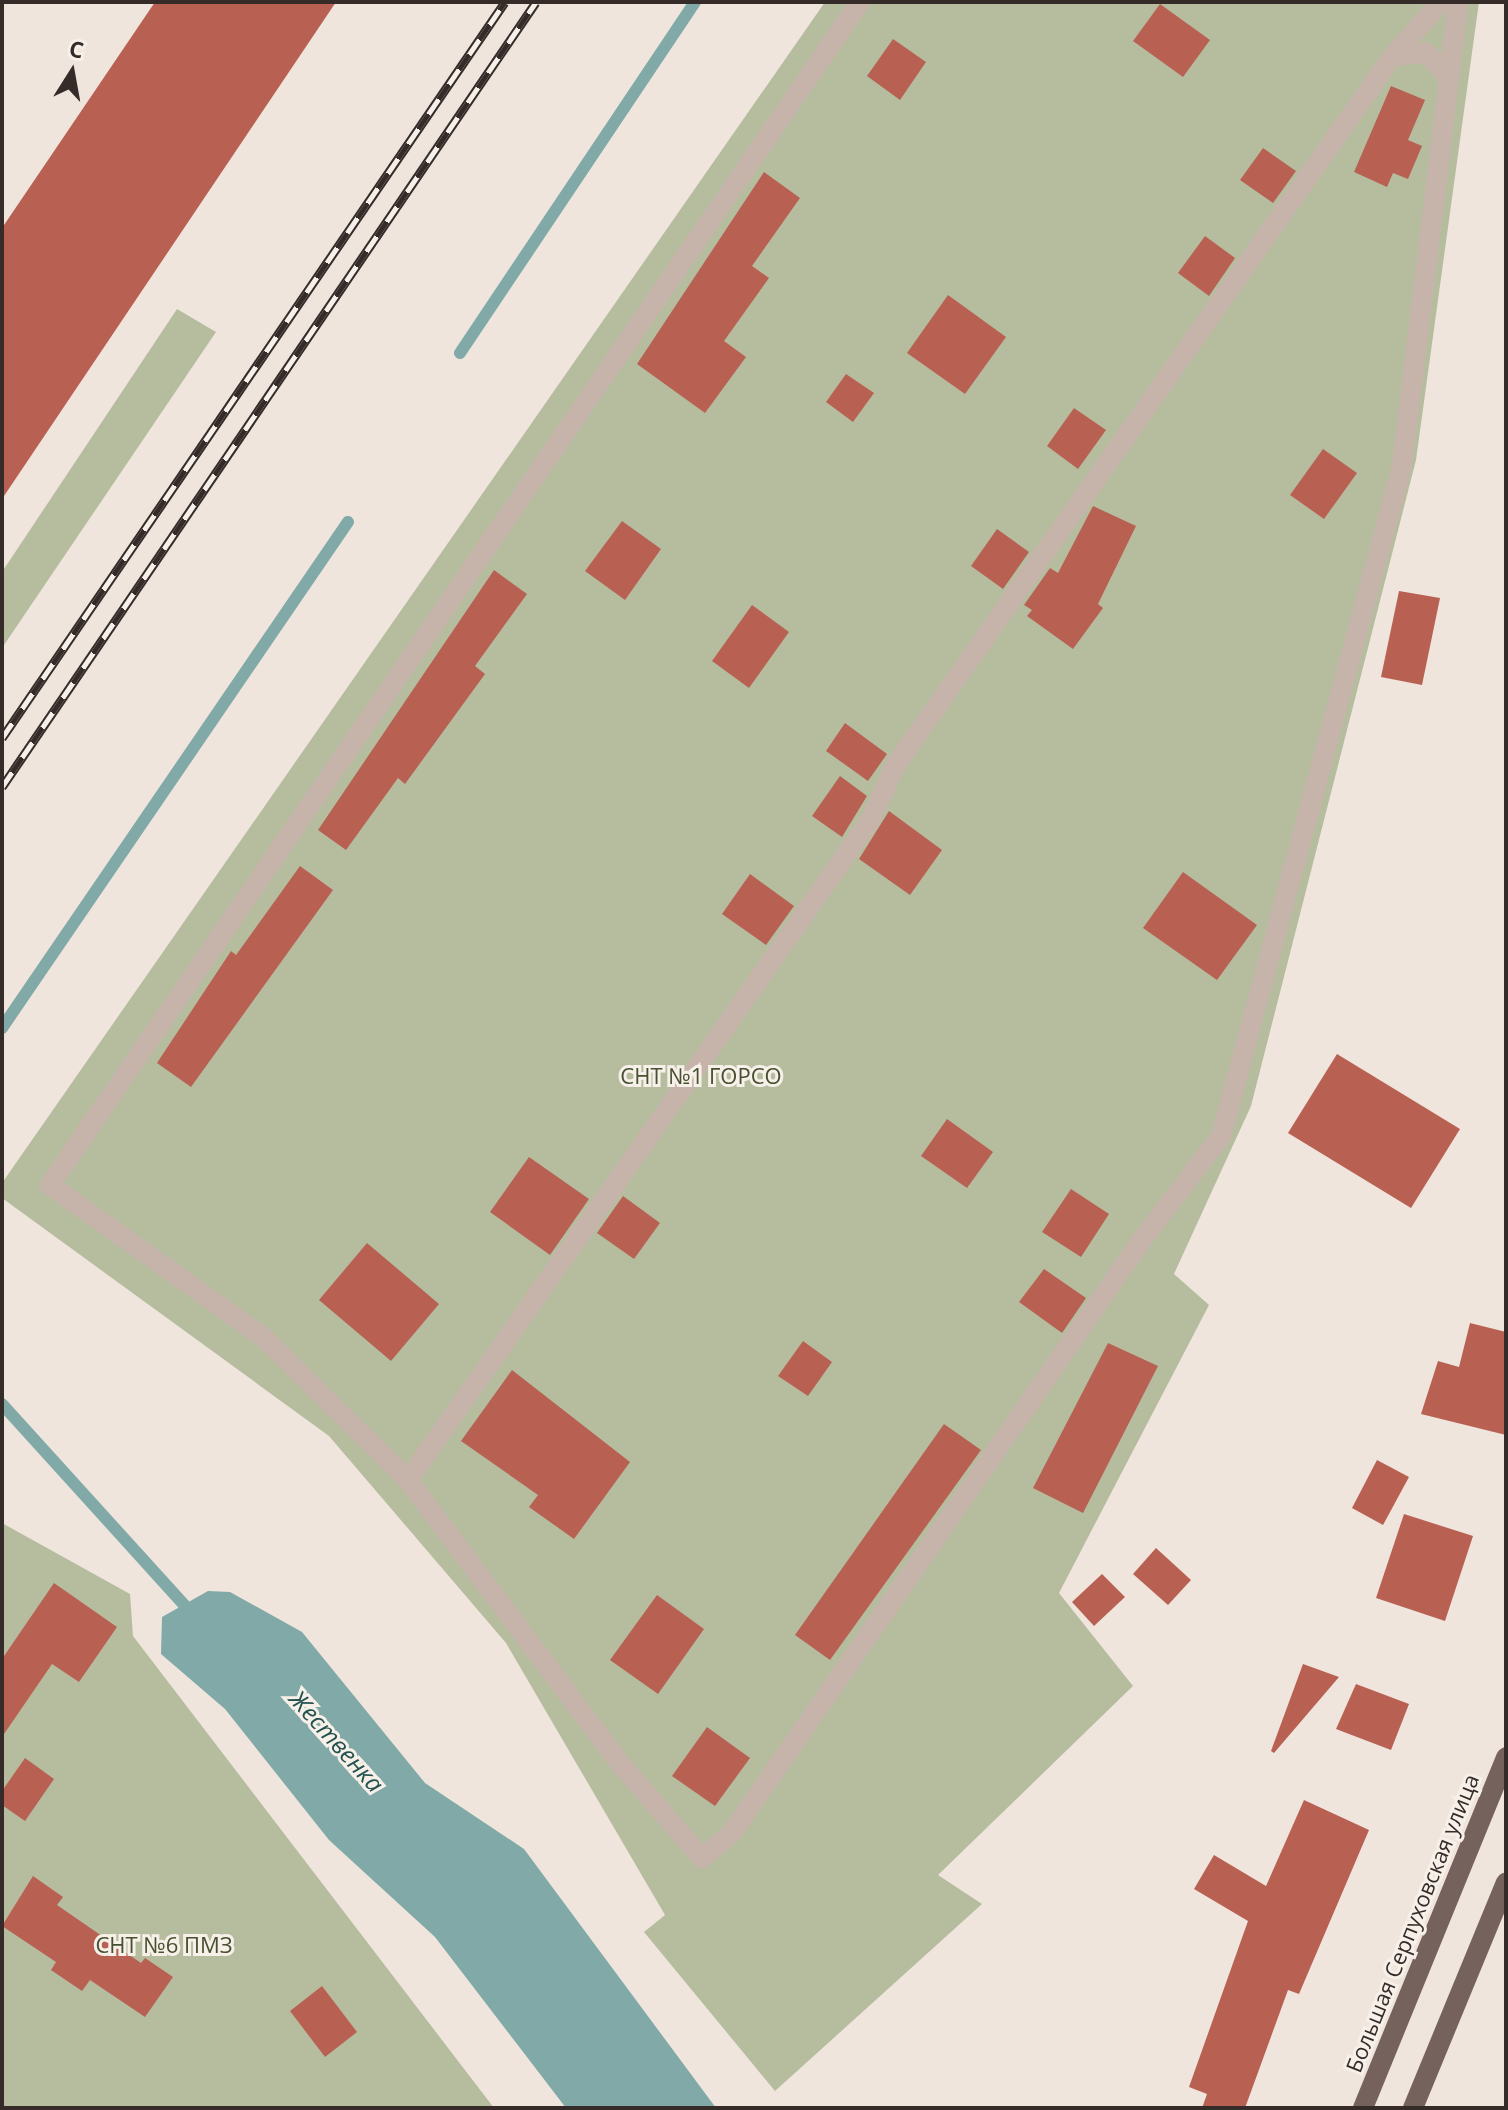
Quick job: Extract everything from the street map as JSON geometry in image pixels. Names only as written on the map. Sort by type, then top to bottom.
[{"type":"main road","name":"Большая Серпуховская улица","points":[[1363,2108],[1506,1757]]},
{"type":"main road","points":[[1413,2108],[1506,1882]]},
{"type":"lane","points":[[860,2],[50,1185],[263,1337],[408,1480],[623,1767],[702,1858],[731,1834],[1132,1254],[1221,1136],[1402,466],[1458,2]]},
{"type":"lane","points":[[408,1480],[871,819],[895,766],[1392,57],[1441,2]]},
{"type":"lane","points":[[1392,57],[1426,52],[1447,75]]},
{"type":"green space","name":"СНТ №1 ГОРСО","points":[[825,2],[1479,2],[1416,460],[1251,1106],[1174,1274],[1209,1305],[1059,1593],[1133,1686],[938,1875],[982,1904],[775,2091],[644,1932],[665,1915],[506,1643],[329,1436],[2,1198],[2,1183]]},
{"type":"green space","points":[[177,309],[216,332],[2,648],[2,572]]},
{"type":"green space","name":"СНТ №6 ПМЗ","points":[[2,1523],[130,1594],[133,1636],[494,2108],[2,2108]]},
{"type":"water","points":[[208,1591],[230,1592],[302,1632],[425,1783],[524,1849],[716,2108],[566,2108],[435,1937],[329,1840],[225,1709],[161,1654],[162,1617]]},
{"type":"building","points":[[155,2],[336,2],[2,499],[2,228]]},
{"type":"building","points":[[1160,4],[1210,40],[1183,77],[1133,41]]},
{"type":"building","points":[[893,39],[926,62],[900,100],[867,76]]},
{"type":"building","points":[[1391,86],[1425,100],[1408,140],[1422,146],[1408,179],[1393,173],[1387,187],[1354,172]]},
{"type":"building","points":[[1263,148],[1296,171],[1273,203],[1240,180]]},
{"type":"building","points":[[764,172],[800,198],[752,266],[769,278],[724,341],[746,357],[705,413],[637,364]]},
{"type":"building","points":[[1205,236],[1235,258],[1209,296],[1178,273]]},
{"type":"building","points":[[948,295],[1006,337],[965,394],[907,353]]},
{"type":"building","points":[[846,374],[874,393],[853,422],[826,402]]},
{"type":"building","points":[[1074,408],[1106,430],[1078,469],[1047,446]]},
{"type":"building","points":[[1323,449],[1357,473],[1324,519],[1290,495]]},
{"type":"building","points":[[1093,506],[1136,526],[1098,604],[1103,608],[1073,649],[1027,616],[1032,610],[1024,605],[1050,568],[1058,573]]},
{"type":"building","points":[[622,521],[661,549],[625,600],[585,571]]},
{"type":"building","points":[[997,529],[1029,552],[1003,589],[971,566]]},
{"type":"building","points":[[494,570],[527,594],[475,666],[485,674],[405,784],[398,778],[346,850],[318,830]]},
{"type":"building","points":[[1399,591],[1440,598],[1422,685],[1381,677]]},
{"type":"building","points":[[752,605],[789,632],[749,688],[712,661]]},
{"type":"building","points":[[845,723],[887,754],[868,781],[826,751]]},
{"type":"building","points":[[840,776],[867,796],[842,837],[812,816]]},
{"type":"building","points":[[889,811],[942,850],[910,895],[859,859]]},
{"type":"building","points":[[300,866],[333,890],[191,1087],[157,1063],[231,951],[236,955]]},
{"type":"building","points":[[1183,872],[1257,925],[1217,980],[1143,928]]},
{"type":"building","points":[[750,874],[794,906],[766,945],[722,914]]},
{"type":"building","points":[[1337,1054],[1460,1129],[1411,1208],[1288,1133]]},
{"type":"building","points":[[947,1119],[993,1152],[967,1188],[921,1156]]},
{"type":"building","points":[[529,1157],[589,1199],[550,1255],[490,1212]]},
{"type":"building","points":[[1071,1189],[1109,1214],[1081,1257],[1042,1232]]},
{"type":"building","points":[[623,1196],[660,1223],[634,1259],[597,1233]]},
{"type":"building","points":[[367,1243],[439,1304],[391,1361],[319,1300]]},
{"type":"building","points":[[1044,1269],[1086,1298],[1062,1333],[1019,1302]]},
{"type":"building","points":[[1470,1323],[1506,1332],[1506,1435],[1421,1414],[1438,1361],[1459,1367]]},
{"type":"building","points":[[803,1341],[832,1362],[808,1396],[778,1376]]},
{"type":"building","points":[[1108,1343],[1158,1366],[1083,1513],[1033,1488]]},
{"type":"building","points":[[512,1370],[630,1462],[574,1539],[529,1507],[538,1495],[461,1441]]},
{"type":"building","points":[[944,1424],[981,1450],[830,1660],[795,1635]]},
{"type":"building","points":[[1377,1460],[1409,1477],[1383,1525],[1352,1508]]},
{"type":"building","points":[[1404,1514],[1473,1536],[1445,1621],[1376,1598]]},
{"type":"building","points":[[1156,1548],[1191,1580],[1168,1605],[1133,1574]]},
{"type":"building","points":[[1102,1574],[1125,1597],[1094,1626],[1072,1602]]},
{"type":"building","points":[[54,1583],[117,1627],[79,1682],[52,1664],[2,1737],[2,1659]]},
{"type":"building","points":[[657,1595],[704,1629],[658,1694],[610,1660]]},
{"type":"building","points":[[1303,1664],[1339,1677],[1274,1753],[1271,1751]]},
{"type":"building","points":[[1356,1684],[1409,1704],[1391,1750],[1336,1729]]},
{"type":"building","points":[[707,1727],[750,1758],[715,1806],[672,1776]]},
{"type":"building","points":[[25,1758],[54,1779],[25,1821],[2,1805],[2,1791]]},
{"type":"building","points":[[1304,1800],[1369,1830],[1299,1994],[1288,1990],[1245,2108],[1202,2108],[1207,2094],[1189,2087],[1248,1921],[1194,1889],[1214,1855],[1266,1886]]},
{"type":"building","points":[[33,1876],[63,1897],[57,1905],[141,1963],[145,1958],[173,1977],[145,2017],[90,1980],[82,1991],[51,1970],[56,1962],[2,1926]]},
{"type":"building","points":[[322,1986],[357,2032],[325,2057],[290,2011]]},
{"type":"waterway","points":[[460,353],[695,2]]},
{"type":"waterway","points":[[2,1028],[348,522]]},
{"type":"waterway","name":"Жественка","points":[[2,1404],[194,1616]]},
{"type":"railway","points":[[2,738],[505,2]]},
{"type":"railway","points":[[2,787],[536,2]]}]
